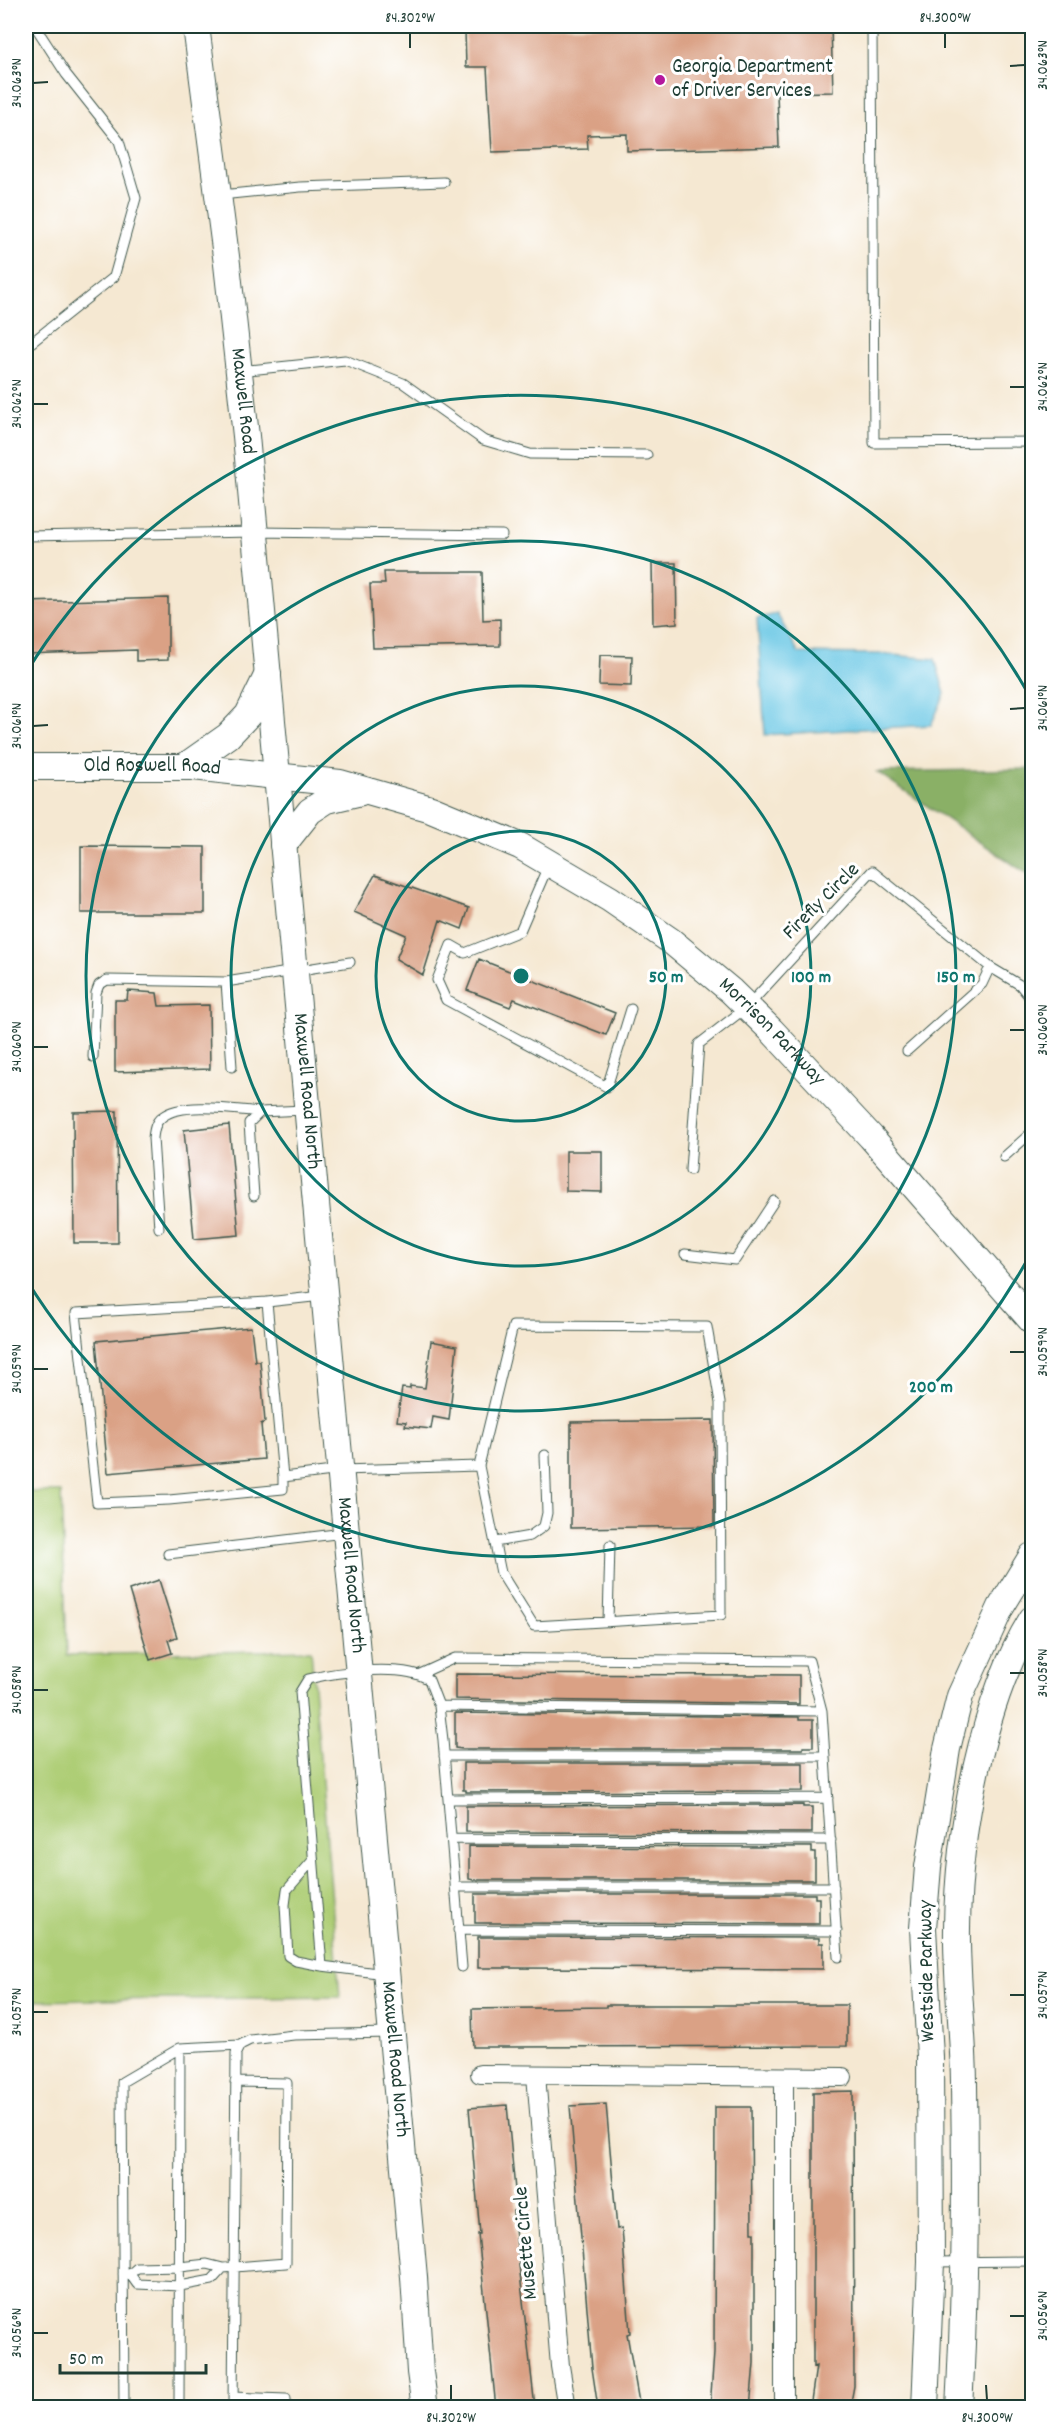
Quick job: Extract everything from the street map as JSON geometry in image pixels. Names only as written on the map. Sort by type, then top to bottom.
[{"type":"street","name":"Maxwell Road","points":[[196,26],[239,371],[277,777]]},
{"type":"street","points":[[184,767],[228,736],[248,715],[268,674]]},
{"type":"street","name":"Old Roswell Road","points":[[26,767],[184,767],[277,777]]},
{"type":"street","name":"Morrison Parkway","points":[[277,777],[340,783],[431,808],[520,846],[610,899],[672,941],[747,1006],[871,1137],[1032,1321]]},
{"type":"street","name":"Maxwell Road North","points":[[277,777],[360,1671],[414,2277],[420,2372],[425,2408]]},
{"type":"street","points":[[283,844],[306,814],[327,800],[368,791]]},
{"type":"street","name":"Westside Parkway","points":[[925,2408],[931,2262],[930,2057],[923,1928],[936,1808],[946,1749],[960,1696],[1000,1607],[1032,1556]]},
{"type":"street","name":"Westside Parkway","points":[[959,2408],[965,2262],[964,2056],[957,1928],[961,1870],[973,1790],[992,1707],[1032,1619]]},
{"type":"street","points":[[480,2074],[843,2077]]},
{"type":"street","name":"Musette Circle","points":[[536,2075],[560,2366],[567,2408]]},
{"type":"street","points":[[784,2077],[784,2408]]},
{"type":"lane","points":[[26,347],[114,277],[136,198],[119,141],[66,74],[35,26]]},
{"type":"lane","points":[[872,26],[874,442],[1032,442]]},
{"type":"lane","points":[[218,195],[300,187],[444,182]]},
{"type":"lane","points":[[239,371],[345,360],[403,383],[483,440],[530,454],[647,455]]},
{"type":"lane","points":[[26,537],[255,532],[502,535]]},
{"type":"lane","points":[[549,863],[520,931],[465,953],[451,945],[437,980],[446,1000],[607,1088],[631,1009]]},
{"type":"lane","name":"Firefly Circle","points":[[690,1170],[699,1044],[747,1006],[872,871],[990,967],[1020,985],[1032,1000]]},
{"type":"lane","points":[[93,1058],[96,993],[99,985],[107,980],[226,982],[350,962]]},
{"type":"lane","points":[[907,1051],[982,984],[990,967]]},
{"type":"lane","points":[[226,982],[232,1067]]},
{"type":"lane","points":[[159,1228],[153,1138],[155,1125],[161,1117],[171,1112],[221,1108],[260,1112],[308,1110]]},
{"type":"lane","points":[[254,1196],[249,1123],[260,1112]]},
{"type":"lane","points":[[1004,1157],[1032,1132]]},
{"type":"lane","points":[[685,1254],[735,1260],[774,1201]]},
{"type":"lane","points":[[267,1302],[283,1489],[169,1500],[97,1503],[76,1313],[267,1302],[325,1295]]},
{"type":"lane","points":[[513,1326],[707,1327],[720,1404],[721,1615],[534,1626],[501,1573],[495,1542],[479,1466],[513,1326]]},
{"type":"lane","points":[[26,1369],[26,1463]]},
{"type":"lane","points":[[495,1542],[530,1536],[544,1526],[547,1513],[545,1455]]},
{"type":"lane","points":[[283,1477],[341,1470],[479,1466]]},
{"type":"lane","points":[[168,1554],[346,1533]]},
{"type":"lane","points":[[608,1622],[610,1545]]},
{"type":"lane","points":[[420,1674],[455,1658],[808,1661],[822,1711],[838,1957]]},
{"type":"lane","points":[[322,1966],[300,1692],[308,1678],[360,1671],[420,1674],[429,1680],[439,1706],[462,1967]]},
{"type":"lane","points":[[439,1706],[822,1711]]},
{"type":"lane","points":[[444,1756],[825,1756]]},
{"type":"lane","points":[[448,1799],[828,1798]]},
{"type":"lane","points":[[451,1839],[831,1840]]},
{"type":"lane","points":[[313,1860],[287,1890],[285,1905],[288,1956],[296,1961],[322,1966],[387,1974]]},
{"type":"lane","points":[[455,1887],[834,1887]]},
{"type":"lane","points":[[458,1930],[837,1931]]},
{"type":"lane","points":[[124,2408],[127,2274],[122,2082],[180,2048],[240,2045],[250,2040],[294,2035],[392,2033]]},
{"type":"lane","points":[[233,2408],[235,2082],[236,2053],[240,2045]]},
{"type":"lane","points":[[179,2408],[180,2048]]},
{"type":"lane","points":[[127,2274],[137,2268],[207,2264],[223,2268],[286,2263],[287,2083],[235,2082]]},
{"type":"lane","points":[[931,2262],[1032,2262]]},
{"type":"lane","points":[[127,2274],[137,2284],[180,2286],[212,2280],[223,2268]]},
{"type":"lane","points":[[233,2397],[286,2399],[286,2408]]},
{"type":"green space","points":[[1032,769],[1032,877],[877,772]]},
{"type":"green space","points":[[26,1492],[61,1492],[67,1655],[311,1650],[340,1997],[26,2001]]},
{"type":"water","points":[[777,614],[799,653],[881,654],[935,659],[945,694],[931,725],[765,735],[757,618]]},
{"type":"building","name":"Georgia Department of Driver Services","points":[[485,26],[831,26],[833,92],[777,93],[779,147],[627,151],[627,134],[587,135],[588,149],[492,152],[487,67],[466,67],[465,30],[485,30]]},
{"type":"building","points":[[652,563],[676,563],[677,623],[653,625]]},
{"type":"building","points":[[384,572],[482,572],[483,620],[500,619],[500,646],[373,648],[370,584],[385,584]]},
{"type":"building","points":[[168,598],[168,660],[136,661],[136,650],[26,654],[26,602]]},
{"type":"building","points":[[600,655],[632,656],[631,686],[599,685]]},
{"type":"building","points":[[81,846],[205,847],[205,913],[81,913]]},
{"type":"building","points":[[375,875],[469,908],[462,929],[440,920],[423,975],[396,959],[406,935],[354,912]]},
{"type":"building","points":[[479,959],[615,1013],[606,1035],[514,999],[510,1007],[467,990]]},
{"type":"building","points":[[128,991],[157,993],[159,1006],[209,1005],[210,1069],[115,1072],[115,1000],[127,1000]]},
{"type":"building","points":[[117,1111],[118,1243],[74,1243],[73,1112]]},
{"type":"building","points":[[229,1125],[239,1235],[194,1239],[184,1130]]},
{"type":"building","points":[[566,1151],[602,1151],[602,1192],[566,1191]]},
{"type":"building","points":[[251,1327],[255,1361],[260,1361],[265,1422],[261,1424],[264,1459],[108,1473],[96,1341]]},
{"type":"building","points":[[431,1341],[457,1346],[449,1420],[433,1417],[431,1429],[405,1426],[406,1422],[397,1421],[402,1388],[410,1389],[410,1386],[425,1388]]},
{"type":"building","points":[[713,1420],[714,1526],[571,1528],[571,1422]]},
{"type":"building","points":[[159,1580],[177,1637],[168,1640],[172,1653],[150,1660],[129,1590]]},
{"type":"building","points":[[455,1674],[799,1675],[799,1704],[455,1699]]},
{"type":"building","points":[[455,1713],[799,1717],[799,1720],[813,1720],[813,1747],[803,1747],[803,1749],[463,1749],[455,1748]]},
{"type":"building","points":[[463,1763],[803,1763],[803,1791],[466,1792],[463,1790]]},
{"type":"building","points":[[803,1805],[803,1807],[812,1807],[812,1833],[466,1832],[466,1806]]},
{"type":"building","points":[[469,1846],[812,1847],[812,1852],[815,1852],[815,1880],[474,1880],[469,1879]]},
{"type":"building","points":[[475,1894],[815,1894],[815,1898],[819,1898],[819,1924],[475,1923]]},
{"type":"building","points":[[478,1937],[819,1938],[819,1943],[823,1943],[823,1969],[478,1968]]},
{"type":"building","points":[[606,2005],[847,2005],[847,2046],[473,2047],[472,2009],[606,2007]]},
{"type":"building","points":[[853,2091],[854,2386],[850,2408],[810,2408],[816,2366],[813,2367],[813,2092]]},
{"type":"building","points":[[606,2104],[617,2229],[622,2228],[630,2333],[627,2334],[640,2408],[598,2408],[592,2368],[570,2106]]},
{"type":"building","points":[[507,2105],[517,2211],[513,2211],[535,2408],[496,2408],[478,2234],[480,2234],[469,2108]]},
{"type":"building","points":[[715,2107],[751,2107],[754,2363],[750,2408],[710,2408],[714,2353]]},
{"type":"place","name":"Georgia Department of Driver Services","points":[[660,80]]}]
